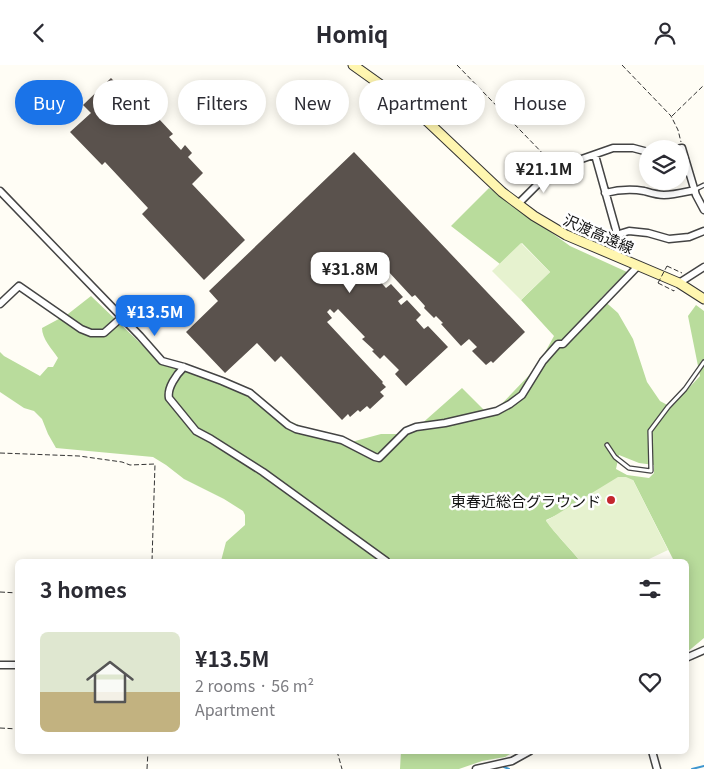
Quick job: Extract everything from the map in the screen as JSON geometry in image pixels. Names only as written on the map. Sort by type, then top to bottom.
[{"type":"main road","name":"沢渡高遠線","points":[[353,65],[402,100],[502,192],[534,216],[566,235],[638,265],[704,299]]},
{"type":"street","points":[[518,204],[556,168],[613,148],[639,150]]},
{"type":"street","points":[[595,155],[616,231],[618,257]]},
{"type":"street","points":[[689,174],[704,210]]},
{"type":"street","points":[[605,193],[628,190],[665,195],[695,190]]},
{"type":"street","points":[[0,191],[162,361],[184,367],[250,393],[288,425],[296,429],[342,440],[379,458],[406,431],[416,427],[445,423],[497,411],[510,404],[522,395],[543,361],[558,344],[563,344],[638,265]]},
{"type":"street","points":[[616,235],[630,231],[648,233],[669,239],[689,237],[704,231]]},
{"type":"street","points":[[678,284],[704,267]]},
{"type":"street","points":[[0,304],[19,286],[81,329],[91,333],[104,333],[122,317]]},
{"type":"street","points":[[184,367],[168,392],[169,399],[196,431],[263,472],[383,559]]},
{"type":"street","points":[[689,657],[704,650]]},
{"type":"street","points":[[0,665],[15,665]]},
{"type":"street","points":[[476,769],[512,761],[525,754]]},
{"type":"street","points":[[653,754],[657,769]]},
{"type":"street","points":[[496,765],[502,769]]},
{"type":"lane","points":[[695,190],[704,185]]},
{"type":"lane","points":[[607,445],[615,457],[629,468],[651,471],[650,431],[668,407],[685,389],[704,362]]},
{"type":"path","points":[[457,65],[556,168]]},
{"type":"path","points":[[622,65],[672,116],[678,130],[679,140]]},
{"type":"path","points":[[672,116],[704,85]]},
{"type":"path","points":[[667,266],[683,274],[678,284],[658,283],[667,266]]},
{"type":"path","points":[[663,269],[670,272]]},
{"type":"path","points":[[0,453],[79,456],[122,462],[130,465],[154,464],[152,559]]},
{"type":"path","points":[[0,593],[15,593]]},
{"type":"path","points":[[0,728],[15,729]]},
{"type":"path","points":[[147,769],[148,754]]},
{"type":"path","points":[[338,754],[342,769]]},
{"type":"green space","points":[[489,188],[570,246],[627,272],[601,298],[618,313],[633,339],[647,382],[660,401],[671,407],[700,376],[688,316],[696,305],[704,311],[704,638],[689,650],[689,559],[673,559],[633,480],[546,520],[578,559],[222,559],[226,542],[245,525],[243,511],[184,479],[153,457],[56,448],[42,419],[34,411],[24,408],[0,392],[0,352],[40,376],[48,367],[53,367],[58,358],[45,340],[42,328],[68,314],[91,296],[161,363],[219,382],[246,394],[270,413],[344,444],[381,434],[410,434],[462,388],[490,416],[537,367],[554,336],[521,300],[550,272],[522,243],[500,264],[451,226]],"holes":[[[619,455],[639,463],[654,465],[654,473],[649,478],[627,475],[616,469]]]},
{"type":"green space","points":[[521,243],[550,272],[521,300],[492,271]]},
{"type":"green space","name":"東春近総合グラウンド","points":[[618,477],[626,477],[633,480],[668,550],[649,559],[578,559],[546,521]]},
{"type":"green space","points":[[401,754],[510,754],[459,769],[400,769]]},
{"type":"building","points":[[93,95],[93,125],[165,125],[173,134],[169,137],[181,150],[185,145],[192,153],[188,157],[203,173],[192,184],[245,240],[204,280],[142,214],[148,208],[105,162],[102,165],[70,132],[78,125],[83,125],[83,120],[91,113],[83,105]]},
{"type":"building","points":[[354,152],[525,332],[493,363],[491,361],[486,365],[472,351],[477,347],[469,339],[461,346],[441,324],[443,323],[436,316],[434,318],[424,308],[425,306],[415,295],[412,297],[387,270],[382,274],[380,273],[376,277],[386,288],[391,284],[403,297],[398,301],[401,305],[407,300],[421,315],[416,320],[424,329],[428,326],[448,347],[406,386],[395,374],[399,370],[384,355],[380,359],[372,351],[374,350],[362,339],[365,337],[338,309],[334,313],[330,309],[327,312],[332,318],[327,322],[386,387],[380,392],[384,396],[370,409],[367,406],[360,412],[358,410],[350,417],[348,414],[342,420],[281,356],[275,362],[257,343],[225,373],[186,332],[218,301],[209,291]]},
{"type":"waterway","points":[[692,769],[704,766]]},
{"type":"waterway","points":[[504,767],[509,769]]},
{"type":"place","name":"東春近総合グラウンド","points":[[611,500]]}]
